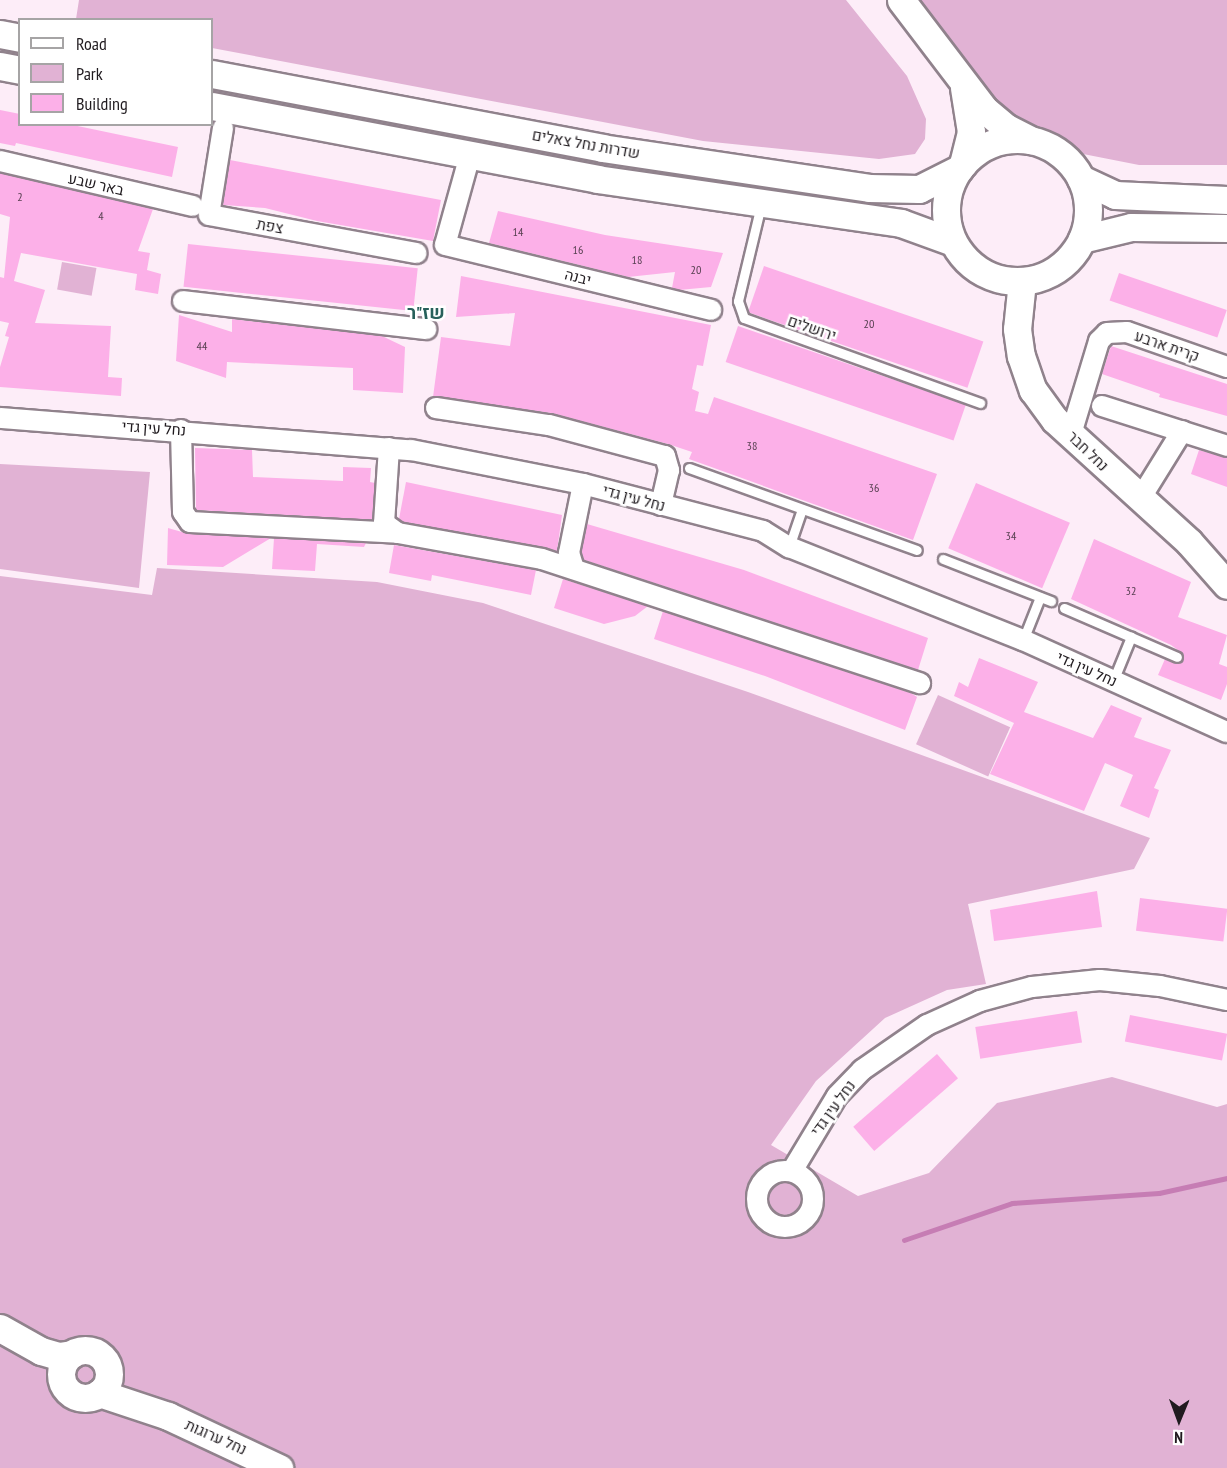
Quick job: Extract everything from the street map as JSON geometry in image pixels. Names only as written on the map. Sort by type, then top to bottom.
[{"type":"main road","points":[[217,117],[470,155],[761,205],[901,223],[953,242],[982,272],[1001,279],[1022,281],[1056,269],[1082,240],[1088,209],[1081,179],[1062,155],[999,123],[961,81],[901,0]]},
{"type":"main road","points":[[0,34],[18,38]]},
{"type":"main road","points":[[0,66],[18,70]]},
{"type":"main road","name":"שדרות נחל צאלים","points":[[213,74],[602,148],[869,188],[919,189],[961,166]]},
{"type":"main road","points":[[953,242],[946,209],[961,166],[971,124],[961,81]]},
{"type":"main road","points":[[961,166],[978,151],[996,143],[1035,141]]},
{"type":"main road","points":[[1081,179],[1115,195],[1227,200]]},
{"type":"main road","points":[[1082,240],[1131,226],[1227,228]]},
{"type":"main road","name":"נחל חבר","points":[[1022,281],[1017,329],[1028,380],[1071,434],[1215,567],[1227,585]]},
{"type":"main road","points":[[0,1328],[29,1345],[59,1356],[66,1364],[64,1384],[74,1395],[89,1398],[104,1382],[102,1357],[93,1351],[66,1364]]},
{"type":"main road","name":"נחל ערוגות","points":[[104,1382],[168,1416],[272,1465]]},
{"type":"street","name":"צפת","points":[[217,117],[209,214],[417,253]]},
{"type":"street","name":"יבנה","points":[[470,155],[445,245],[711,310]]},
{"type":"street","name":"באר שבע","points":[[0,161],[193,206]]},
{"type":"street","points":[[183,301],[426,329]]},
{"type":"street","name":"קרית ארבע","points":[[1071,434],[1099,341],[1107,333],[1127,332],[1227,367]]},
{"type":"street","points":[[1102,406],[1227,446]]},
{"type":"street","points":[[436,408],[549,425],[665,456],[669,470],[661,505]]},
{"type":"street","name":"נחל עין גדי","points":[[0,418],[181,430],[389,448],[583,484],[763,531],[789,547],[1023,640],[1227,732]]},
{"type":"street","points":[[181,430],[183,512],[190,522],[398,533],[542,559],[920,683]]},
{"type":"street","points":[[1140,499],[1182,431]]},
{"type":"street","points":[[389,448],[384,523],[398,533]]},
{"type":"street","points":[[574,569],[569,553],[583,484]]},
{"type":"street","name":"נחל עין גדי","points":[[792,1171],[837,1096],[862,1070],[927,1025],[980,1001],[1032,987],[1100,980],[1160,986],[1227,1000]]},
{"type":"lane","name":"ירושלים","points":[[761,205],[738,301],[744,318],[980,403]]},
{"type":"lane","points":[[689,468],[917,550]]},
{"type":"lane","points":[[789,547],[802,509]]},
{"type":"lane","points":[[943,559],[1051,601]]},
{"type":"lane","points":[[1023,640],[1040,597]]},
{"type":"lane","points":[[1064,608],[1177,657]]},
{"type":"lane","points":[[1113,681],[1131,637]]},
{"type":"green space","points":[[79,0],[846,0],[907,76],[926,119],[925,139],[915,154],[879,159],[703,141],[213,48],[213,18],[76,18]]},
{"type":"green space","points":[[914,0],[1227,0],[1227,165],[1139,165],[1073,152],[1043,130],[989,108]]},
{"type":"green space","points":[[62,262],[96,268],[92,296],[57,290]]},
{"type":"green space","points":[[0,464],[150,472],[139,588],[0,569]]},
{"type":"green space","points":[[157,568],[377,582],[483,603],[748,692],[1150,838],[1134,869],[968,904],[986,984],[947,990],[885,1018],[816,1081],[771,1145],[858,1196],[929,1173],[997,1103],[1112,1077],[1217,1107],[1227,1104],[1227,1468],[0,1468],[0,576],[152,595]]},
{"type":"green space","points":[[938,695],[1010,727],[988,776],[916,744]]},
{"type":"building","points":[[0,110],[18,114],[18,126],[78,126],[178,147],[172,177],[16,143],[15,146],[0,143]]},
{"type":"building","points":[[230,160],[441,200],[433,241],[317,221],[265,208],[223,205]]},
{"type":"building","points":[[0,173],[153,209],[138,251],[150,253],[147,270],[161,274],[158,294],[135,290],[137,274],[21,253],[14,281],[45,290],[35,323],[111,326],[108,377],[122,378],[121,396],[0,387],[0,367],[9,337],[5,336],[9,323],[0,321],[0,277],[4,278],[10,217],[0,214]]},
{"type":"building","points":[[498,211],[605,235],[723,253],[711,287],[679,290],[672,288],[675,272],[628,277],[489,243]]},
{"type":"building","points":[[188,244],[418,268],[413,311],[184,287]]},
{"type":"building","points":[[764,266],[983,342],[967,388],[748,312]]},
{"type":"building","points":[[1119,273],[1227,310],[1217,338],[1110,300]]},
{"type":"building","points":[[461,276],[711,325],[703,366],[697,365],[692,389],[699,392],[695,411],[708,414],[714,397],[937,474],[913,540],[689,459],[692,452],[668,444],[551,413],[433,397],[441,337],[510,346],[515,313],[456,317]]},
{"type":"building","points":[[179,315],[232,332],[232,319],[382,336],[405,347],[403,393],[353,390],[353,368],[227,362],[226,378],[176,361]]},
{"type":"building","points":[[738,326],[966,404],[953,440],[726,362]]},
{"type":"building","points":[[1111,346],[1227,384],[1227,416],[1159,397],[1160,394],[1102,374]]},
{"type":"building","points":[[195,448],[252,450],[253,477],[343,481],[343,467],[371,468],[370,482],[375,483],[372,520],[196,510]]},
{"type":"building","points":[[1199,450],[1227,458],[1227,487],[1191,474]]},
{"type":"building","points":[[406,482],[562,515],[557,551],[403,522],[399,519]]},
{"type":"building","points":[[976,483],[1070,523],[1042,588],[948,548]]},
{"type":"building","points":[[587,524],[744,570],[928,638],[918,670],[584,560],[581,552]]},
{"type":"building","points":[[168,528],[189,534],[271,538],[223,567],[167,565]]},
{"type":"building","points":[[274,538],[366,543],[364,547],[317,544],[315,571],[272,569]]},
{"type":"building","points":[[1094,539],[1191,582],[1178,617],[1227,635],[1219,664],[1227,667],[1227,684],[1221,700],[1158,675],[1165,659],[1177,664],[1183,659],[1182,653],[1171,645],[1071,599]]},
{"type":"building","points":[[394,545],[536,570],[531,595],[432,575],[431,581],[389,573]]},
{"type":"building","points":[[563,579],[648,606],[635,616],[604,624],[554,608]]},
{"type":"building","points":[[663,611],[911,693],[917,697],[905,730],[765,676],[654,639]]},
{"type":"building","points":[[979,658],[1038,682],[1024,712],[1093,738],[1111,705],[1142,718],[1134,737],[1171,750],[1154,788],[1159,790],[1149,818],[1120,806],[1133,775],[1105,763],[1084,811],[990,774],[1014,723],[954,696],[959,682],[968,687]]},
{"type":"building","points":[[1097,891],[1102,927],[994,941],[990,910]]},
{"type":"building","points":[[1140,898],[1227,909],[1223,941],[1136,931]]},
{"type":"building","points":[[1077,1011],[1082,1043],[980,1059],[975,1027]]},
{"type":"building","points":[[1130,1015],[1227,1034],[1222,1060],[1125,1042]]},
{"type":"building","points":[[937,1054],[958,1078],[874,1151],[853,1127]]},
{"type":"waterway","points":[[904,1240],[1012,1203],[1159,1193],[1227,1178]]},
{"type":"district","name":"שז\"ר","points":[[426,313]]}]
